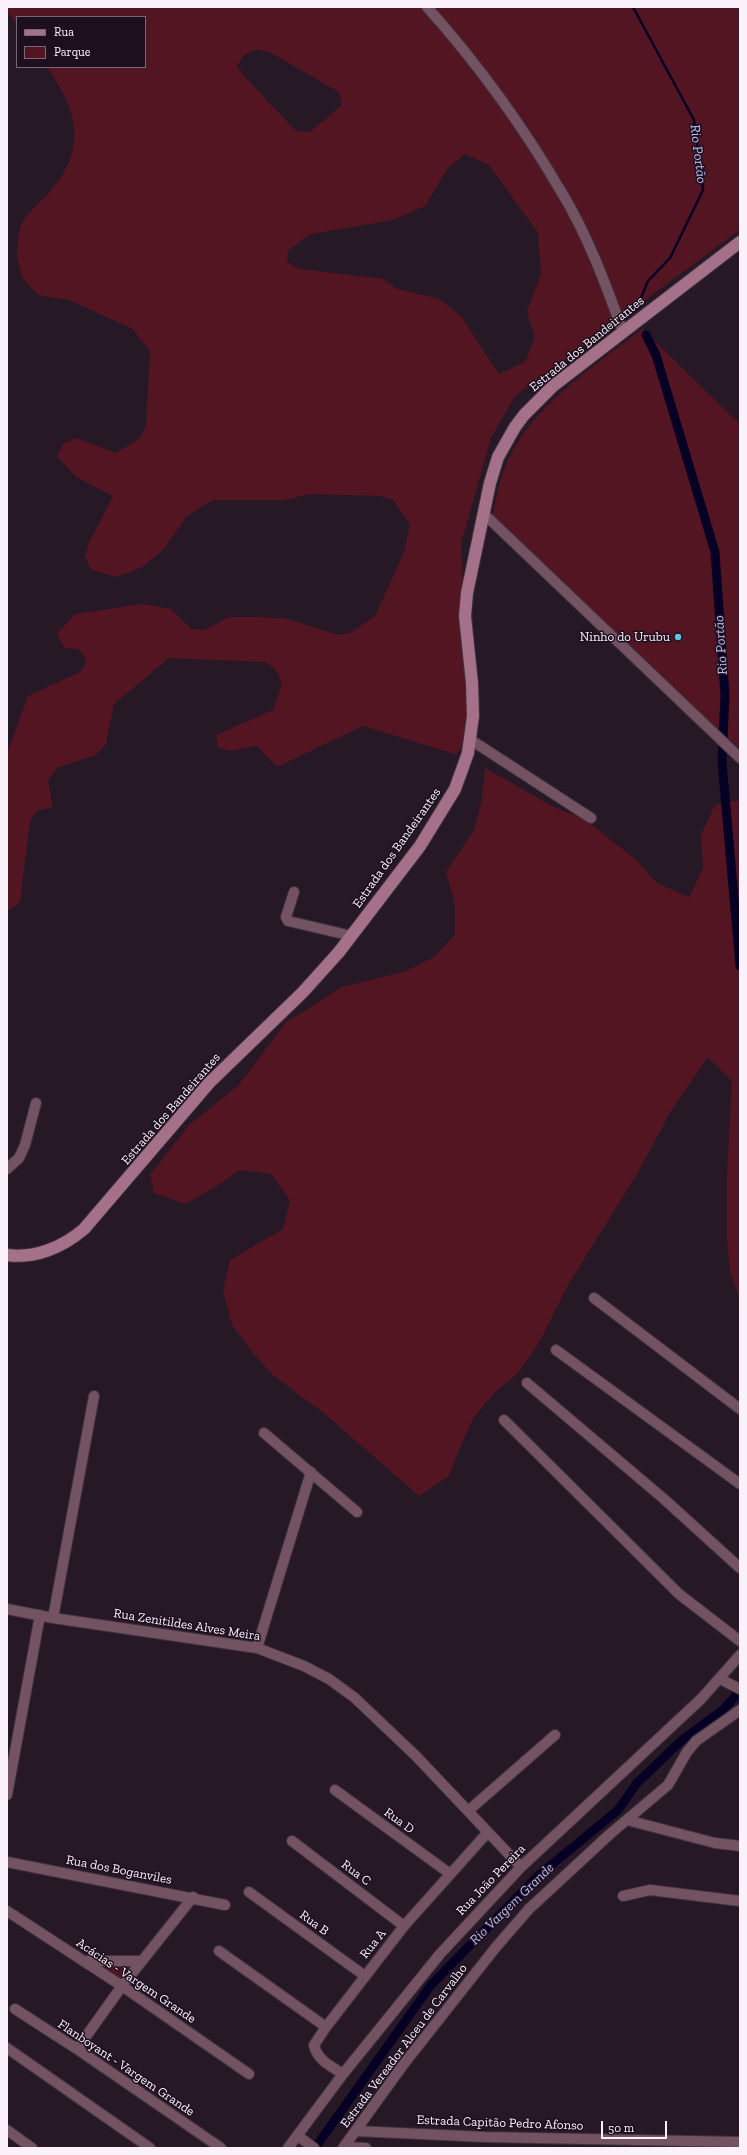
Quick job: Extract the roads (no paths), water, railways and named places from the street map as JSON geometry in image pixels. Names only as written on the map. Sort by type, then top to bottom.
[{"type":"main road","name":"Estrada dos Bandeirantes","points":[[7,1254],[25,1255],[53,1248],[65,1244],[84,1229],[209,1083],[308,987],[352,936],[420,846],[445,807],[462,771],[471,740],[472,683],[467,642],[467,593],[483,513],[498,457],[524,415],[553,386],[740,242]]},
{"type":"street","points":[[427,7],[513,116],[563,194],[589,246],[623,332]]},
{"type":"street","points":[[483,513],[740,758]]},
{"type":"street","points":[[471,740],[591,818]]},
{"type":"street","points":[[294,892],[286,917],[291,922],[352,936]]},
{"type":"street","points":[[7,1169],[19,1158],[22,1152],[36,1103]]},
{"type":"street","points":[[594,1298],[740,1409]]},
{"type":"street","points":[[556,1350],[740,1484]]},
{"type":"street","points":[[527,1384],[664,1499],[740,1568]]},
{"type":"street","points":[[53,1618],[94,1396]]},
{"type":"street","points":[[504,1420],[679,1594],[740,1641]]},
{"type":"street","points":[[264,1433],[357,1512]]},
{"type":"street","points":[[258,1648],[311,1472]]},
{"type":"street","name":"Rua Zenitildes Alves Meira","points":[[7,1609],[53,1618],[258,1648],[304,1666],[329,1679],[355,1698],[415,1755],[521,1867]]},
{"type":"street","points":[[8,1789],[40,1615]]},
{"type":"street","name":"Rua João Pereira","points":[[288,2148],[343,2074],[436,1959],[521,1867],[720,1679],[740,1655]]},
{"type":"street","points":[[720,1679],[736,1687]]},
{"type":"street","name":"Estrada Vereador Alceu de Carvalho","points":[[344,2148],[403,2065],[496,1947],[530,1909],[627,1820],[668,1785],[690,1746],[740,1710]]},
{"type":"street","points":[[468,1811],[555,1736]]},
{"type":"street","name":"Rua D","points":[[335,1790],[449,1873]]},
{"type":"street","points":[[627,1820],[715,1843],[740,1846]]},
{"type":"street","name":"Rua A","points":[[343,2074],[320,2059],[316,2053],[314,2045],[326,2027],[404,1926],[449,1873],[488,1832]]},
{"type":"street","name":"Rua C","points":[[292,1841],[404,1926]]},
{"type":"street","name":"Rua dos Boganviles","points":[[7,1862],[225,1904]]},
{"type":"street","points":[[623,1896],[650,1890],[740,1901]]},
{"type":"street","name":"Rua B","points":[[249,1892],[365,1976]]},
{"type":"street","points":[[77,2049],[122,1986],[193,1897]]},
{"type":"street","name":"Acácias - Vargem Grande","points":[[7,1911],[122,1986],[249,2074]]},
{"type":"street","points":[[219,1951],[326,2027]]},
{"type":"street","points":[[83,1960],[142,1961]]},
{"type":"street","name":"Flanboyant - Vargem Grande","points":[[15,2009],[77,2049],[222,2148]]},
{"type":"street","points":[[7,2048],[150,2148]]},
{"type":"street","points":[[7,2130],[32,2148]]},
{"type":"street","name":"Estrada Capitão Pedro Afonso","points":[[356,2131],[485,2137],[740,2142]]},
{"type":"street","points":[[298,2136],[311,2146]]},
{"type":"street","points":[[344,2148],[366,2148]]},
{"type":"waterway","name":"Rio Portão","points":[[633,7],[694,120],[703,190],[670,258],[648,281],[641,298]]},
{"type":"waterway","name":"Rio Portão","points":[[646,335],[656,355],[715,552],[725,695],[722,762],[740,966]]},
{"type":"waterway","name":"Rio Vargem Grande","points":[[315,2148],[431,1985],[538,1876],[618,1810],[637,1783],[682,1740],[723,1710],[740,1691]]},
{"type":"place","name":"Ninho do Urubu","points":[[678,637]]}]
